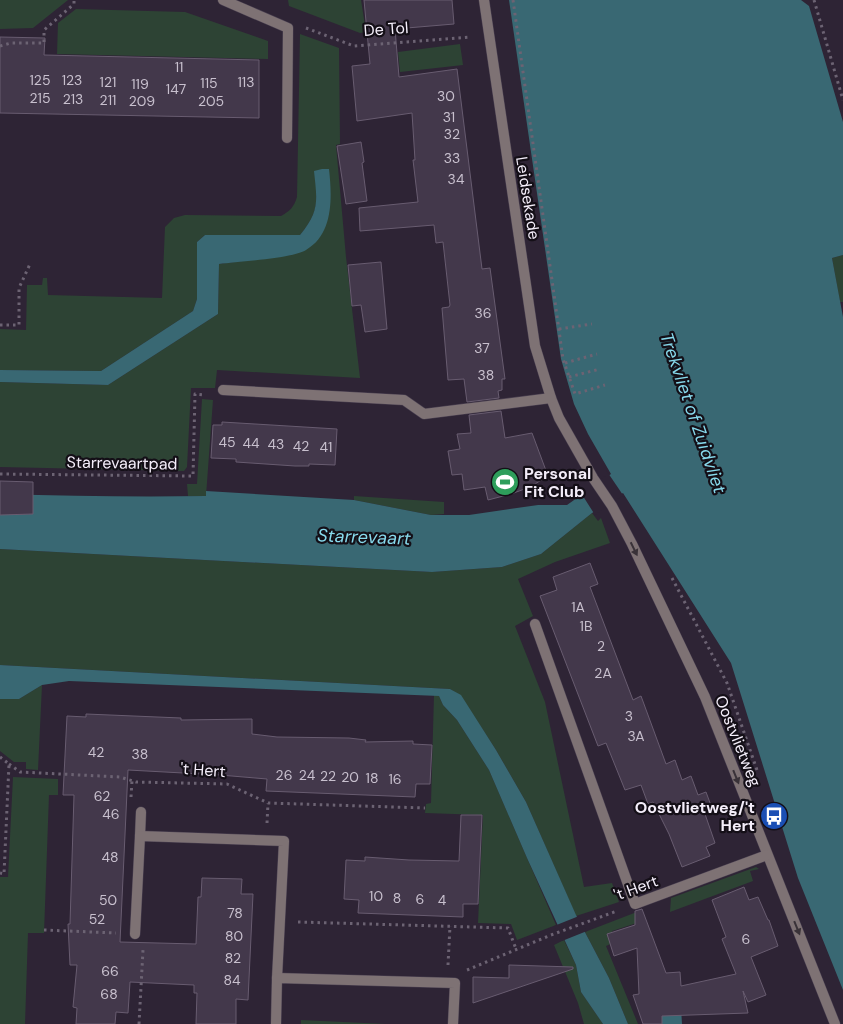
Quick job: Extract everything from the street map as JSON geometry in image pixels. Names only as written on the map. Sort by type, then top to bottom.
[{"type":"street","points":[[223,0],[288,28],[287,138]]},
{"type":"street","name":"Leidsekade","points":[[484,0],[535,346],[559,418],[593,478]]},
{"type":"street","points":[[223,390],[404,400],[424,414],[551,398]]},
{"type":"street","name":"Oostvlietweg","points":[[593,478],[612,506],[632,544],[705,697],[835,1024]]},
{"type":"street","points":[[535,624],[635,904]]},
{"type":"street","points":[[135,934],[141,812]]},
{"type":"street","points":[[140,836],[284,841],[276,1024]]},
{"type":"street","name":"'t Hert","points":[[635,904],[767,855]]},
{"type":"street","points":[[277,978],[451,983],[453,1024]]},
{"type":"path","points":[[0,46],[11,43],[44,43],[44,30],[74,4],[74,0]]},
{"type":"path","points":[[513,0],[565,363],[575,394],[605,385]]},
{"type":"path","points":[[814,0],[843,100]]},
{"type":"path","name":"De Tol","points":[[288,28],[302,27],[354,46],[488,36]]},
{"type":"path","points":[[0,325],[19,325],[19,288],[30,264]]},
{"type":"path","points":[[559,329],[592,324]]},
{"type":"path","points":[[565,363],[596,354]]},
{"type":"path","points":[[570,377],[600,369]]},
{"type":"path","name":"Starrevaartpad","points":[[0,474],[193,476],[195,394],[212,395],[223,390]]},
{"type":"path","name":"'t Hert","points":[[0,757],[20,772],[120,777],[136,782],[227,784],[268,803],[425,808]]},
{"type":"path","points":[[2,873],[9,764]]},
{"type":"path","name":"'t Hert","points":[[451,983],[467,970],[516,949],[635,904]]},
{"type":"path","points":[[280,922],[508,928],[516,949]]},
{"type":"path","points":[[450,926],[451,983]]},
{"type":"path","points":[[44,930],[135,934],[144,941],[139,1024]]},
{"type":"shaded area","points":[[0,0],[68,0],[33,28],[0,29]]},
{"type":"shaded area","points":[[288,0],[361,0],[366,32],[360,33],[289,6]]},
{"type":"shaded area","points":[[76,9],[185,12],[268,41],[268,59],[57,54],[58,23]]},
{"type":"shaded area","points":[[300,34],[339,48],[340,144],[336,145],[346,257],[360,378],[217,370],[215,388],[191,388],[187,467],[184,471],[0,467],[0,382],[108,385],[218,314],[219,264],[290,255],[325,227],[315,171],[316,205],[311,219],[300,235],[205,235],[197,242],[197,299],[193,311],[101,371],[0,370],[0,329],[26,330],[27,285],[42,285],[43,278],[47,278],[48,295],[162,298],[165,227],[174,218],[185,215],[281,216],[291,208],[297,197]]},
{"type":"shaded area","points":[[460,44],[463,65],[400,72],[398,52]]},
{"type":"shaded area","points":[[843,255],[843,302],[840,302],[832,258]]},
{"type":"shaded area","points":[[202,399],[213,400],[206,496],[188,496],[187,484],[197,484]]},
{"type":"shaded area","points":[[354,496],[444,502],[444,514],[431,515],[354,500]]},
{"type":"shaded area","points":[[592,513],[598,521],[601,518],[610,543],[555,562],[518,579],[533,616],[515,626],[545,702],[584,887],[612,883],[619,902],[576,916],[526,802],[496,750],[461,696],[450,689],[0,665],[0,549],[432,572],[502,567],[541,554]]},
{"type":"shaded area","points":[[42,685],[38,770],[26,769],[26,762],[14,762],[0,751],[0,699],[19,699]]},
{"type":"shaded area","points":[[434,695],[439,696],[443,705],[457,720],[489,770],[556,925],[517,940],[511,924],[478,923],[483,815],[425,813],[426,804],[431,803]]},
{"type":"shaded area","points":[[13,777],[58,779],[58,795],[49,795],[44,933],[28,933],[25,1024],[0,1024],[0,877],[8,877]]},
{"type":"shaded area","points":[[756,867],[759,869],[750,871],[753,881],[670,912],[671,898]]},
{"type":"shaded area","points":[[642,910],[646,920],[612,931],[615,942],[606,946],[638,1024],[628,1024],[609,978],[585,932]]},
{"type":"shaded area","points":[[564,940],[576,965],[581,992],[603,1024],[584,1024],[578,1003],[554,945]]},
{"type":"shaded area","points":[[301,1020],[386,1024],[301,1024]]},
{"type":"water","points":[[509,0],[801,0],[809,6],[843,122],[843,255],[832,258],[843,317],[843,990],[798,878],[731,663],[623,493],[592,513],[541,554],[502,567],[432,572],[0,549],[0,494],[206,496],[206,491],[354,500],[431,515],[469,515],[538,505],[567,505],[611,474],[588,434],[574,404],[561,359]]},
{"type":"water","points":[[329,169],[331,191],[329,214],[322,234],[306,250],[289,256],[219,264],[218,314],[108,385],[0,382],[0,370],[101,371],[193,311],[197,299],[197,242],[205,235],[300,235],[311,219],[316,205],[314,171]]},
{"type":"water","points":[[0,665],[450,689],[461,695],[526,802],[576,915],[609,978],[628,1024],[603,1024],[581,992],[576,965],[489,770],[457,720],[443,705],[439,696],[69,681],[42,685],[19,699],[0,699]]},
{"type":"water","points":[[647,1007],[681,1008],[682,1024],[647,1024]]},
{"type":"pier","points":[[606,470],[625,498],[622,496],[595,515],[581,493],[608,474]]},
{"type":"pier","points":[[579,916],[587,931],[562,941],[554,926]]},
{"type":"building","points":[[364,0],[452,0],[454,24],[395,29],[399,77],[457,69],[482,269],[490,268],[505,379],[502,379],[502,390],[498,391],[499,398],[467,402],[464,379],[448,380],[442,308],[449,307],[450,305],[443,242],[436,243],[434,225],[360,231],[359,208],[418,202],[413,160],[415,160],[412,113],[357,121],[352,66],[370,64]]},
{"type":"building","points":[[0,37],[45,38],[44,55],[259,60],[259,118],[0,113]]},
{"type":"building","points":[[361,142],[367,201],[346,204],[337,146]]},
{"type":"building","points":[[381,262],[387,329],[365,332],[361,305],[352,306],[348,265]]},
{"type":"building","points":[[501,411],[505,438],[532,433],[548,476],[530,487],[488,500],[485,487],[464,490],[462,474],[452,475],[448,451],[460,449],[457,434],[471,433],[469,415]]},
{"type":"building","points":[[222,422],[337,429],[335,465],[309,464],[309,466],[295,466],[236,462],[236,459],[211,458],[213,425],[222,425]]},
{"type":"building","points":[[0,481],[33,482],[33,514],[0,515]]},
{"type":"building","points":[[590,563],[598,584],[590,587],[633,700],[641,696],[666,764],[675,760],[682,780],[691,776],[698,795],[706,792],[713,811],[705,814],[715,843],[706,847],[710,856],[682,867],[669,834],[653,802],[648,804],[641,785],[625,790],[606,743],[598,746],[540,596],[557,590],[553,577]]},
{"type":"building","points":[[86,714],[181,718],[181,720],[252,719],[252,734],[277,737],[349,738],[366,740],[365,742],[413,741],[413,744],[432,745],[430,784],[416,784],[415,797],[266,791],[267,779],[128,770],[120,942],[196,944],[198,897],[201,897],[202,878],[242,879],[241,894],[253,894],[248,1000],[236,999],[236,1024],[196,1024],[197,993],[194,993],[194,985],[130,982],[128,1013],[116,1012],[115,1024],[76,1024],[77,1008],[73,1007],[77,965],[70,965],[68,924],[70,924],[74,795],[63,795],[67,716],[86,717]]},
{"type":"building","points":[[461,815],[482,815],[478,904],[463,904],[463,917],[358,913],[359,900],[344,899],[346,860],[365,861],[365,857],[459,861]]},
{"type":"building","points":[[744,887],[749,900],[758,897],[778,946],[751,957],[766,995],[748,1002],[743,991],[748,1013],[662,1016],[662,1024],[643,1024],[633,995],[639,994],[637,948],[614,956],[607,934],[635,925],[635,911],[642,909],[666,973],[680,972],[681,986],[736,974],[722,939],[726,937],[712,900]]},
{"type":"building","points":[[509,965],[573,967],[573,969],[473,1003],[473,977],[509,978]]},
{"type":"place","name":"Personal Fit Club","points":[[505,482]]},
{"type":"place","name":"Oostvlietweg/'t Hert","points":[[774,816]]},
{"type":"water label","name":"Trekvliet of Zuidvliet","points":[[693,413]]},
{"type":"water label","name":"Starrevaart","points":[[364,537]]}]
